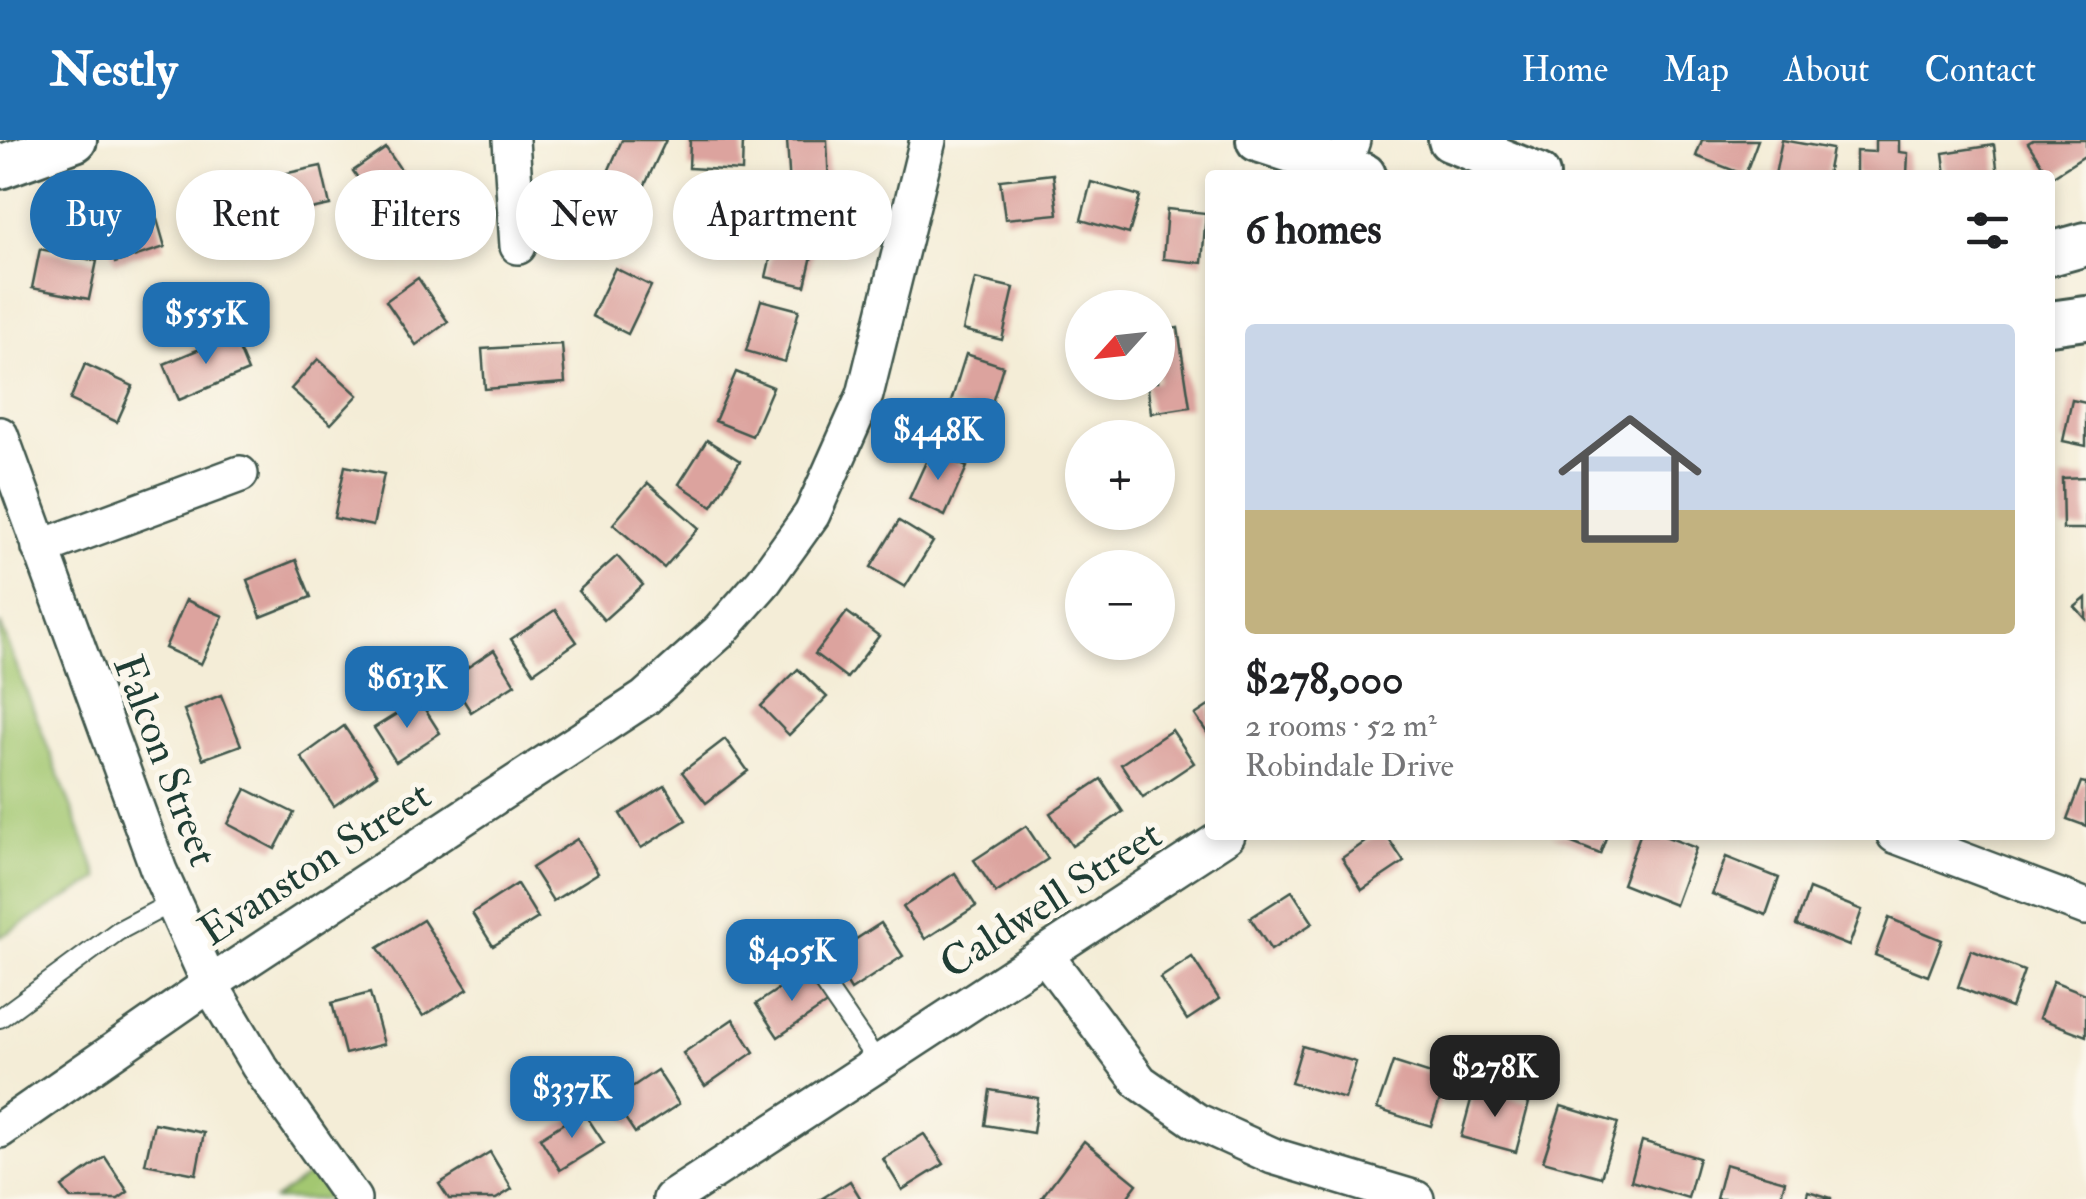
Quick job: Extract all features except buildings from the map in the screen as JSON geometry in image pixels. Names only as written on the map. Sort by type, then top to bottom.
[{"type":"street","points":[[0,167],[75,140]]},
{"type":"street","points":[[511,140],[516,216]]},
{"type":"street","name":"Evanston Street","points":[[0,1130],[210,984],[645,698],[719,632],[764,581],[812,514],[865,395],[928,140]]},
{"type":"street","points":[[1258,140],[1350,164]]},
{"type":"street","points":[[1450,140],[1525,170]]},
{"type":"street","points":[[2055,253],[2086,244]]},
{"type":"street","points":[[2055,322],[2086,318]]},
{"type":"street","name":"Falcon Street","points":[[0,435],[173,902],[210,984],[258,1066],[353,1199]]},
{"type":"street","points":[[40,548],[240,474]]},
{"type":"street","name":"Caldwell Street","points":[[671,1199],[1220,840]]},
{"type":"street","points":[[1908,840],[2086,907]]},
{"type":"street","points":[[1046,956],[1140,1082],[1196,1121],[1273,1156],[1416,1199]]},
{"type":"lane","points":[[0,1018],[118,932],[173,902]]},
{"type":"lane","points":[[794,940],[879,1064]]},
{"type":"green space","points":[[0,623],[99,879],[0,937]]},
{"type":"green space","points":[[327,1162],[353,1199],[274,1199]]}]
